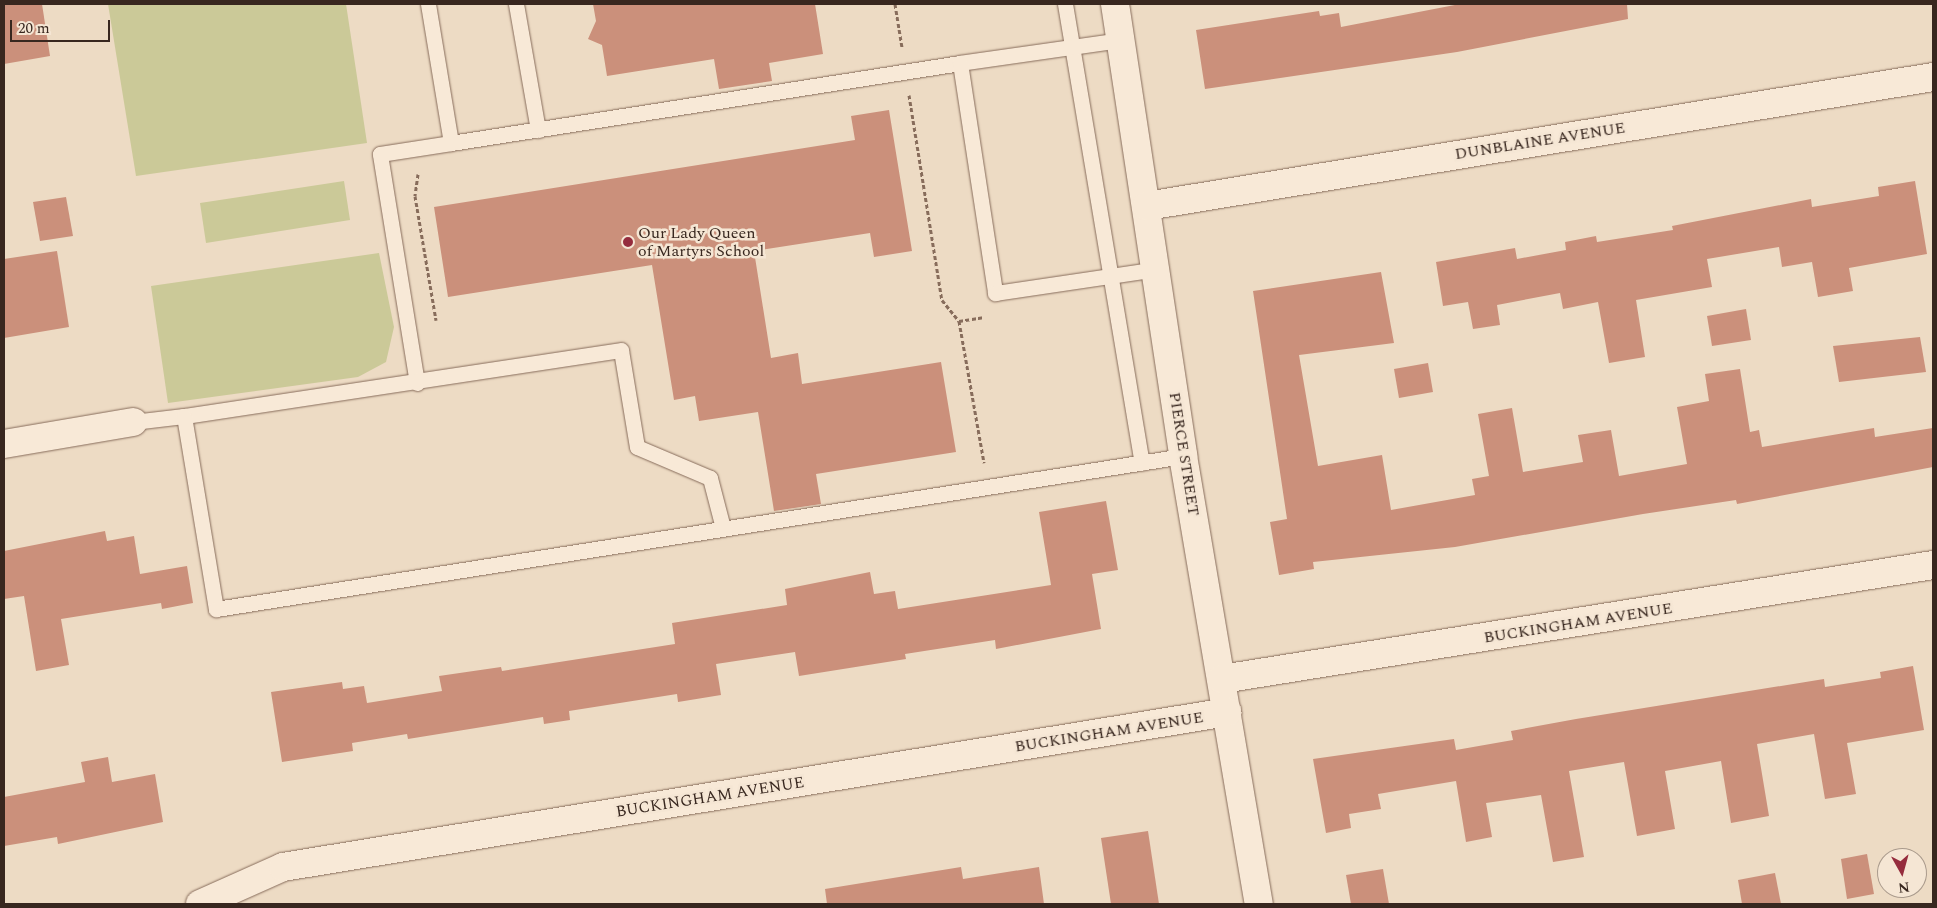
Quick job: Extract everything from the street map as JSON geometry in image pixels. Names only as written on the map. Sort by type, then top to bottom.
[{"type":"street","name":"PIERCE STREET","points":[[1115,4],[1157,269],[1183,456],[1259,904]]},
{"type":"street","name":"DUNBLAINE AVENUE","points":[[1147,206],[1933,77]]},
{"type":"street","points":[[4,444],[133,422]]},
{"type":"street","name":"BUCKINGHAM AVENUE","points":[[1222,679],[1933,565]]},
{"type":"street","name":"BUCKINGHAM AVENUE","points":[[200,904],[283,868],[1227,712]]},
{"type":"lane","points":[[428,4],[451,143]]},
{"type":"lane","points":[[516,4],[538,130]]},
{"type":"lane","points":[[1065,4],[1142,463]]},
{"type":"lane","points":[[417,383],[380,154],[960,63],[1121,40]]},
{"type":"lane","points":[[960,63],[995,293],[1157,269]]},
{"type":"lane","points":[[133,422],[417,383],[621,350],[637,447],[710,478],[724,528]]},
{"type":"lane","points":[[184,416],[216,609],[1183,456]]},
{"type":"path","points":[[895,4],[902,51]]},
{"type":"path","points":[[908,89],[942,300],[959,321],[988,486]]},
{"type":"path","points":[[900,99],[910,97]]},
{"type":"path","points":[[427,173],[417,174],[415,196],[436,320]]},
{"type":"shaded area","points":[[108,4],[346,4],[367,143],[136,176]]},
{"type":"shaded area","points":[[344,181],[350,220],[206,243],[200,203]]},
{"type":"shaded area","points":[[379,253],[394,327],[386,362],[358,377],[168,403],[151,286]]},
{"type":"building","points":[[4,4],[42,4],[50,56],[4,64]]},
{"type":"building","points":[[593,4],[815,4],[823,54],[769,63],[772,81],[719,89],[714,59],[607,76],[602,45],[588,39],[596,21]]},
{"type":"building","points":[[1460,4],[1627,4],[1628,19],[1457,52],[1205,89],[1196,30],[1319,11],[1320,16],[1339,13],[1341,27]]},
{"type":"building","points":[[889,110],[912,251],[874,257],[870,233],[754,251],[771,358],[798,353],[802,384],[941,362],[956,452],[816,474],[821,504],[774,511],[758,412],[699,421],[695,396],[674,400],[652,265],[448,297],[434,207],[855,140],[851,116]]},
{"type":"building","points":[[1915,181],[1927,254],[1849,268],[1853,291],[1818,297],[1812,262],[1782,267],[1779,247],[1707,259],[1712,287],[1636,300],[1645,357],[1609,363],[1598,302],[1563,309],[1560,293],[1497,305],[1500,325],[1473,329],[1468,302],[1443,306],[1436,262],[1515,248],[1517,259],[1566,250],[1565,242],[1596,236],[1597,242],[1673,230],[1672,226],[1811,199],[1812,207],[1879,196],[1878,187]]},
{"type":"building","points":[[66,197],[73,236],[40,241],[33,202]]},
{"type":"building","points":[[57,251],[69,327],[4,338],[4,259]]},
{"type":"building","points":[[1381,272],[1394,343],[1299,355],[1318,466],[1382,455],[1391,510],[1475,495],[1472,479],[1489,476],[1478,414],[1512,408],[1523,472],[1583,462],[1578,435],[1611,430],[1619,476],[1687,464],[1677,407],[1709,401],[1705,374],[1740,369],[1750,432],[1759,430],[1762,447],[1874,428],[1875,437],[1933,428],[1933,467],[1737,504],[1736,500],[1643,514],[1455,547],[1313,562],[1314,569],[1279,575],[1270,522],[1287,519],[1253,291]]},
{"type":"building","points":[[1746,309],[1751,340],[1712,346],[1707,316]]},
{"type":"building","points":[[1920,337],[1926,372],[1839,382],[1833,346]]},
{"type":"building","points":[[1428,363],[1433,392],[1399,398],[1394,369]]},
{"type":"building","points":[[1106,501],[1118,570],[1092,574],[1101,629],[996,649],[995,640],[905,654],[906,659],[799,676],[795,652],[716,664],[721,695],[678,702],[677,694],[569,711],[570,720],[544,724],[543,717],[408,739],[407,734],[352,743],[353,751],[282,762],[271,692],[342,682],[343,689],[364,686],[367,703],[442,691],[439,676],[501,667],[502,671],[675,644],[672,623],[787,605],[785,589],[870,572],[874,594],[895,591],[898,609],[1051,585],[1039,512]]},
{"type":"building","points":[[105,531],[107,541],[134,536],[140,574],[187,566],[193,603],[162,609],[161,603],[61,619],[69,665],[36,671],[24,596],[4,599],[4,551]]},
{"type":"building","points":[[1913,666],[1924,730],[1847,743],[1856,794],[1825,799],[1814,734],[1757,744],[1769,816],[1731,823],[1721,761],[1665,771],[1675,829],[1637,836],[1624,762],[1569,771],[1584,857],[1553,862],[1541,795],[1486,803],[1492,837],[1466,842],[1456,781],[1378,794],[1381,809],[1349,814],[1351,828],[1326,833],[1313,759],[1454,739],[1456,750],[1513,740],[1511,731],[1576,719],[1824,679],[1825,687],[1881,678],[1880,672]]},
{"type":"building","points":[[108,757],[112,782],[155,774],[163,822],[58,844],[57,837],[4,846],[4,797],[85,782],[81,762]]},
{"type":"building","points":[[1148,831],[1159,904],[1111,904],[1101,838]]},
{"type":"building","points":[[1867,854],[1874,894],[1847,899],[1841,859]]},
{"type":"building","points":[[961,867],[963,879],[1039,867],[1044,904],[827,904],[825,889]]},
{"type":"building","points":[[1383,869],[1389,904],[1351,904],[1346,875]]},
{"type":"building","points":[[1775,873],[1781,904],[1742,904],[1738,880]]},
{"type":"place","name":"Our Lady Queen of Martyrs School","points":[[628,242]]}]
